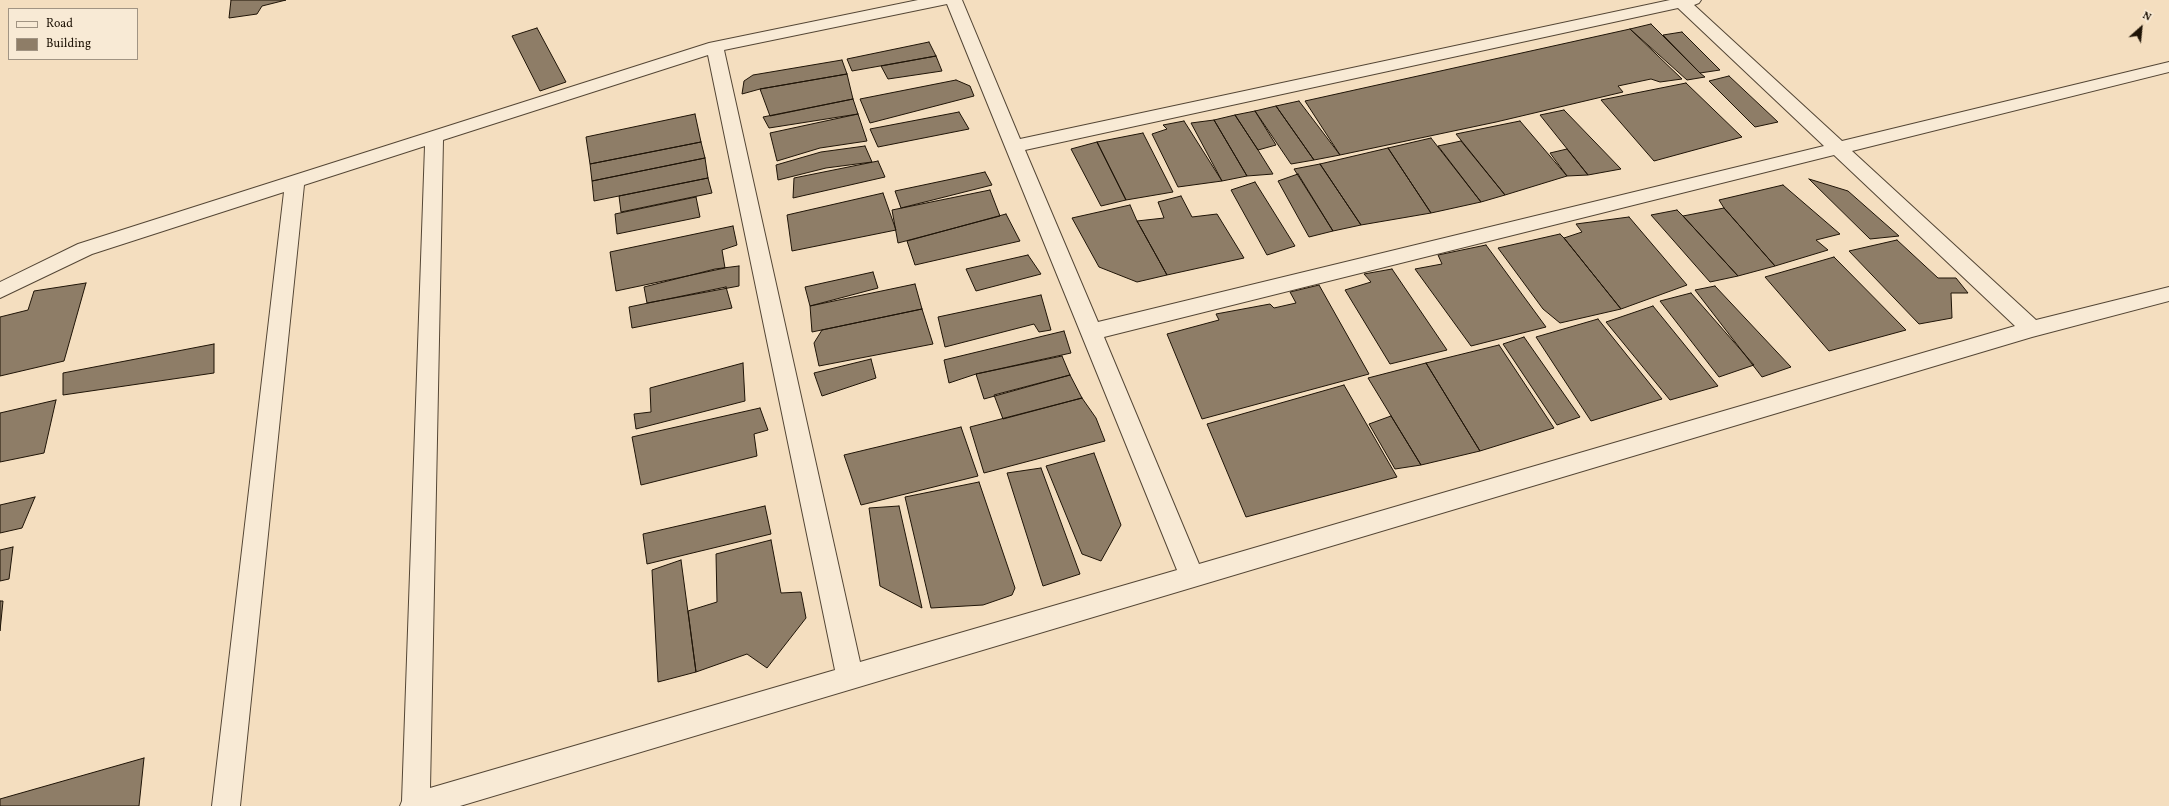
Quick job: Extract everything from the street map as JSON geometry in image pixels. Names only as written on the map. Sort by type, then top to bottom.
[{"type":"street","points":[[0,291],[85,249],[715,47],[942,0]]},
{"type":"street","points":[[954,0],[1192,576]]},
{"type":"street","points":[[1015,146],[1685,1],[1838,148],[2032,329]]},
{"type":"street","points":[[715,47],[850,677]]},
{"type":"street","points":[[1091,332],[2169,67]]},
{"type":"street","points":[[434,137],[415,806],[2032,329],[2169,294]]},
{"type":"street","points":[[226,806],[295,182]]},
{"type":"building","points":[[231,0],[286,0],[262,6],[257,14],[229,18]]},
{"type":"building","points":[[1651,24],[1705,77],[1687,80],[1630,29]]},
{"type":"building","points":[[537,28],[566,82],[540,91],[512,36]]},
{"type":"building","points":[[1630,29],[1682,79],[1660,82],[1651,79],[1618,86],[1623,92],[1496,122],[1340,155],[1305,101]]},
{"type":"building","points":[[1682,32],[1720,70],[1700,73],[1663,35]]},
{"type":"building","points":[[929,42],[936,56],[852,71],[847,59]]},
{"type":"building","points":[[936,56],[942,71],[888,79],[881,66]]},
{"type":"building","points":[[842,60],[847,74],[760,89],[742,94],[744,81],[753,75]]},
{"type":"building","points":[[847,74],[853,99],[770,116],[760,89]]},
{"type":"building","points":[[1729,76],[1778,122],[1755,127],[1709,81]]},
{"type":"building","points":[[956,80],[970,86],[974,96],[870,123],[860,99]]},
{"type":"building","points":[[1686,83],[1742,137],[1654,161],[1601,100]]},
{"type":"building","points":[[853,99],[858,114],[769,128],[763,117]]},
{"type":"building","points":[[1299,101],[1340,155],[1314,160],[1276,106]]},
{"type":"building","points":[[1276,106],[1314,160],[1291,164],[1255,111]]},
{"type":"building","points":[[1564,110],[1621,169],[1588,175],[1540,115]]},
{"type":"building","points":[[1255,111],[1276,145],[1258,150],[1235,115]]},
{"type":"building","points":[[959,112],[969,129],[878,147],[870,129]]},
{"type":"building","points":[[695,114],[701,142],[590,164],[586,137]]},
{"type":"building","points":[[858,114],[867,141],[820,148],[777,161],[770,133]]},
{"type":"building","points":[[1235,115],[1273,174],[1247,176],[1214,120]]},
{"type":"building","points":[[1214,120],[1247,176],[1222,181],[1191,123]]},
{"type":"building","points":[[1184,121],[1222,181],[1178,187],[1152,134],[1167,129],[1163,125]]},
{"type":"building","points":[[1520,121],[1567,176],[1505,195],[1456,134]]},
{"type":"building","points":[[1143,133],[1173,192],[1126,200],[1097,142]]},
{"type":"building","points":[[1431,138],[1481,202],[1431,213],[1388,148]]},
{"type":"building","points":[[1461,141],[1505,195],[1481,202],[1438,146]]},
{"type":"building","points":[[701,142],[705,158],[592,181],[590,164]]},
{"type":"building","points":[[1097,142],[1126,200],[1101,206],[1071,149]]},
{"type":"building","points":[[865,146],[872,162],[826,168],[778,180],[776,165],[821,152]]},
{"type":"building","points":[[1388,148],[1431,213],[1361,225],[1320,164]]},
{"type":"building","points":[[1567,149],[1588,175],[1567,176],[1550,153]]},
{"type":"building","points":[[705,158],[708,178],[594,201],[592,181]]},
{"type":"building","points":[[878,161],[885,177],[793,198],[794,178]]},
{"type":"building","points":[[1320,164],[1361,225],[1333,231],[1294,169]]},
{"type":"building","points":[[985,172],[992,185],[901,208],[895,191]]},
{"type":"building","points":[[1298,174],[1333,231],[1309,237],[1278,181]]},
{"type":"building","points":[[708,178],[712,193],[621,212],[619,196]]},
{"type":"building","points":[[1809,179],[1848,191],[1899,236],[1870,239]]},
{"type":"building","points":[[1255,182],[1295,246],[1267,255],[1231,190]]},
{"type":"building","points":[[1783,185],[1840,234],[1816,240],[1828,250],[1775,266],[1724,208],[1719,200]]},
{"type":"building","points":[[990,190],[1000,216],[898,243],[892,210]]},
{"type":"building","points":[[883,193],[896,230],[792,251],[787,215]]},
{"type":"building","points":[[1181,196],[1192,217],[1217,214],[1244,258],[1167,275],[1137,221],[1164,218],[1158,202]]},
{"type":"building","points":[[696,197],[700,217],[617,234],[615,214]]},
{"type":"building","points":[[1130,205],[1137,221],[1167,275],[1137,282],[1099,267],[1072,218]]},
{"type":"building","points":[[1724,208],[1775,266],[1738,276],[1683,216]]},
{"type":"building","points":[[1677,210],[1738,276],[1710,282],[1651,215]]},
{"type":"building","points":[[1006,214],[1020,241],[915,265],[907,241]]},
{"type":"building","points":[[1629,217],[1687,285],[1621,309],[1564,238],[1582,232],[1576,224]]},
{"type":"building","points":[[733,226],[737,245],[722,250],[725,268],[616,291],[610,252]]},
{"type":"building","points":[[1560,234],[1621,309],[1560,323],[1543,309],[1498,248]]},
{"type":"building","points":[[1897,240],[1938,278],[1956,278],[1968,293],[1951,293],[1952,318],[1919,324],[1849,251]]},
{"type":"building","points":[[1486,245],[1546,327],[1471,346],[1415,269],[1442,264],[1438,255]]},
{"type":"building","points":[[1028,255],[1041,274],[976,291],[966,269]]},
{"type":"building","points":[[1834,257],[1906,330],[1829,351],[1765,277]]},
{"type":"building","points":[[739,266],[739,286],[647,303],[644,287],[715,269]]},
{"type":"building","points":[[1392,269],[1447,350],[1390,364],[1345,290],[1371,282],[1364,274]]},
{"type":"building","points":[[873,272],[878,288],[810,306],[805,287]]},
{"type":"building","points":[[86,283],[64,361],[0,376],[0,317],[28,310],[34,291]]},
{"type":"building","points":[[915,284],[922,309],[812,332],[810,306]]},
{"type":"building","points":[[1319,285],[1369,374],[1202,419],[1167,334],[1219,320],[1216,314],[1270,304],[1274,308],[1296,303],[1290,292]]},
{"type":"building","points":[[1715,286],[1791,367],[1762,377],[1695,290]]},
{"type":"building","points":[[726,287],[732,308],[632,328],[629,307]]},
{"type":"building","points":[[1691,293],[1754,365],[1719,377],[1660,301]]},
{"type":"building","points":[[1041,295],[1051,330],[1039,332],[1034,324],[945,347],[938,317]]},
{"type":"building","points":[[1653,306],[1718,386],[1670,400],[1606,322]]},
{"type":"building","points":[[922,309],[933,344],[819,366],[814,343],[822,330]]},
{"type":"building","points":[[1598,319],[1662,399],[1591,421],[1536,337]]},
{"type":"building","points":[[1064,331],[1071,353],[976,374],[949,383],[944,360]]},
{"type":"building","points":[[1524,337],[1580,417],[1557,425],[1503,344]]},
{"type":"building","points":[[214,344],[214,373],[63,395],[63,373]]},
{"type":"building","points":[[1499,345],[1554,428],[1480,451],[1426,363]]},
{"type":"building","points":[[1062,356],[1070,375],[984,399],[976,374]]},
{"type":"building","points":[[871,359],[876,378],[822,396],[814,373]]},
{"type":"building","points":[[743,363],[745,401],[636,429],[634,414],[651,412],[650,388]]},
{"type":"building","points":[[1426,363],[1480,451],[1421,465],[1368,378]]},
{"type":"building","points":[[1070,375],[1082,398],[1003,419],[994,395]]},
{"type":"building","points":[[1344,385],[1397,477],[1246,517],[1207,424]]},
{"type":"building","points":[[1082,398],[1096,418],[1105,441],[984,473],[970,427]]},
{"type":"building","points":[[56,400],[44,453],[0,462],[0,413]]},
{"type":"building","points":[[760,408],[768,430],[754,434],[757,456],[641,485],[632,437]]},
{"type":"building","points":[[1391,416],[1421,465],[1395,469],[1369,424]]},
{"type":"building","points":[[961,427],[978,476],[861,505],[844,455]]},
{"type":"building","points":[[1094,453],[1121,525],[1101,561],[1082,554],[1046,466]]},
{"type":"building","points":[[1041,468],[1080,574],[1043,586],[1007,473]]},
{"type":"building","points":[[979,482],[1015,588],[1012,595],[983,605],[931,608],[905,497]]},
{"type":"building","points":[[35,497],[22,528],[0,533],[0,505]]},
{"type":"building","points":[[765,506],[771,534],[647,564],[643,534]]},
{"type":"building","points":[[899,506],[922,608],[880,586],[869,508]]},
{"type":"building","points":[[771,540],[781,593],[801,592],[806,618],[767,668],[747,654],[696,672],[688,611],[717,602],[716,554]]},
{"type":"building","points":[[13,547],[9,579],[0,581],[0,550]]},
{"type":"building","points":[[681,560],[696,672],[658,682],[652,570]]},
{"type":"building","points":[[0,601],[3,601],[0,631]]},
{"type":"building","points":[[144,758],[139,806],[0,806],[0,799]]}]
